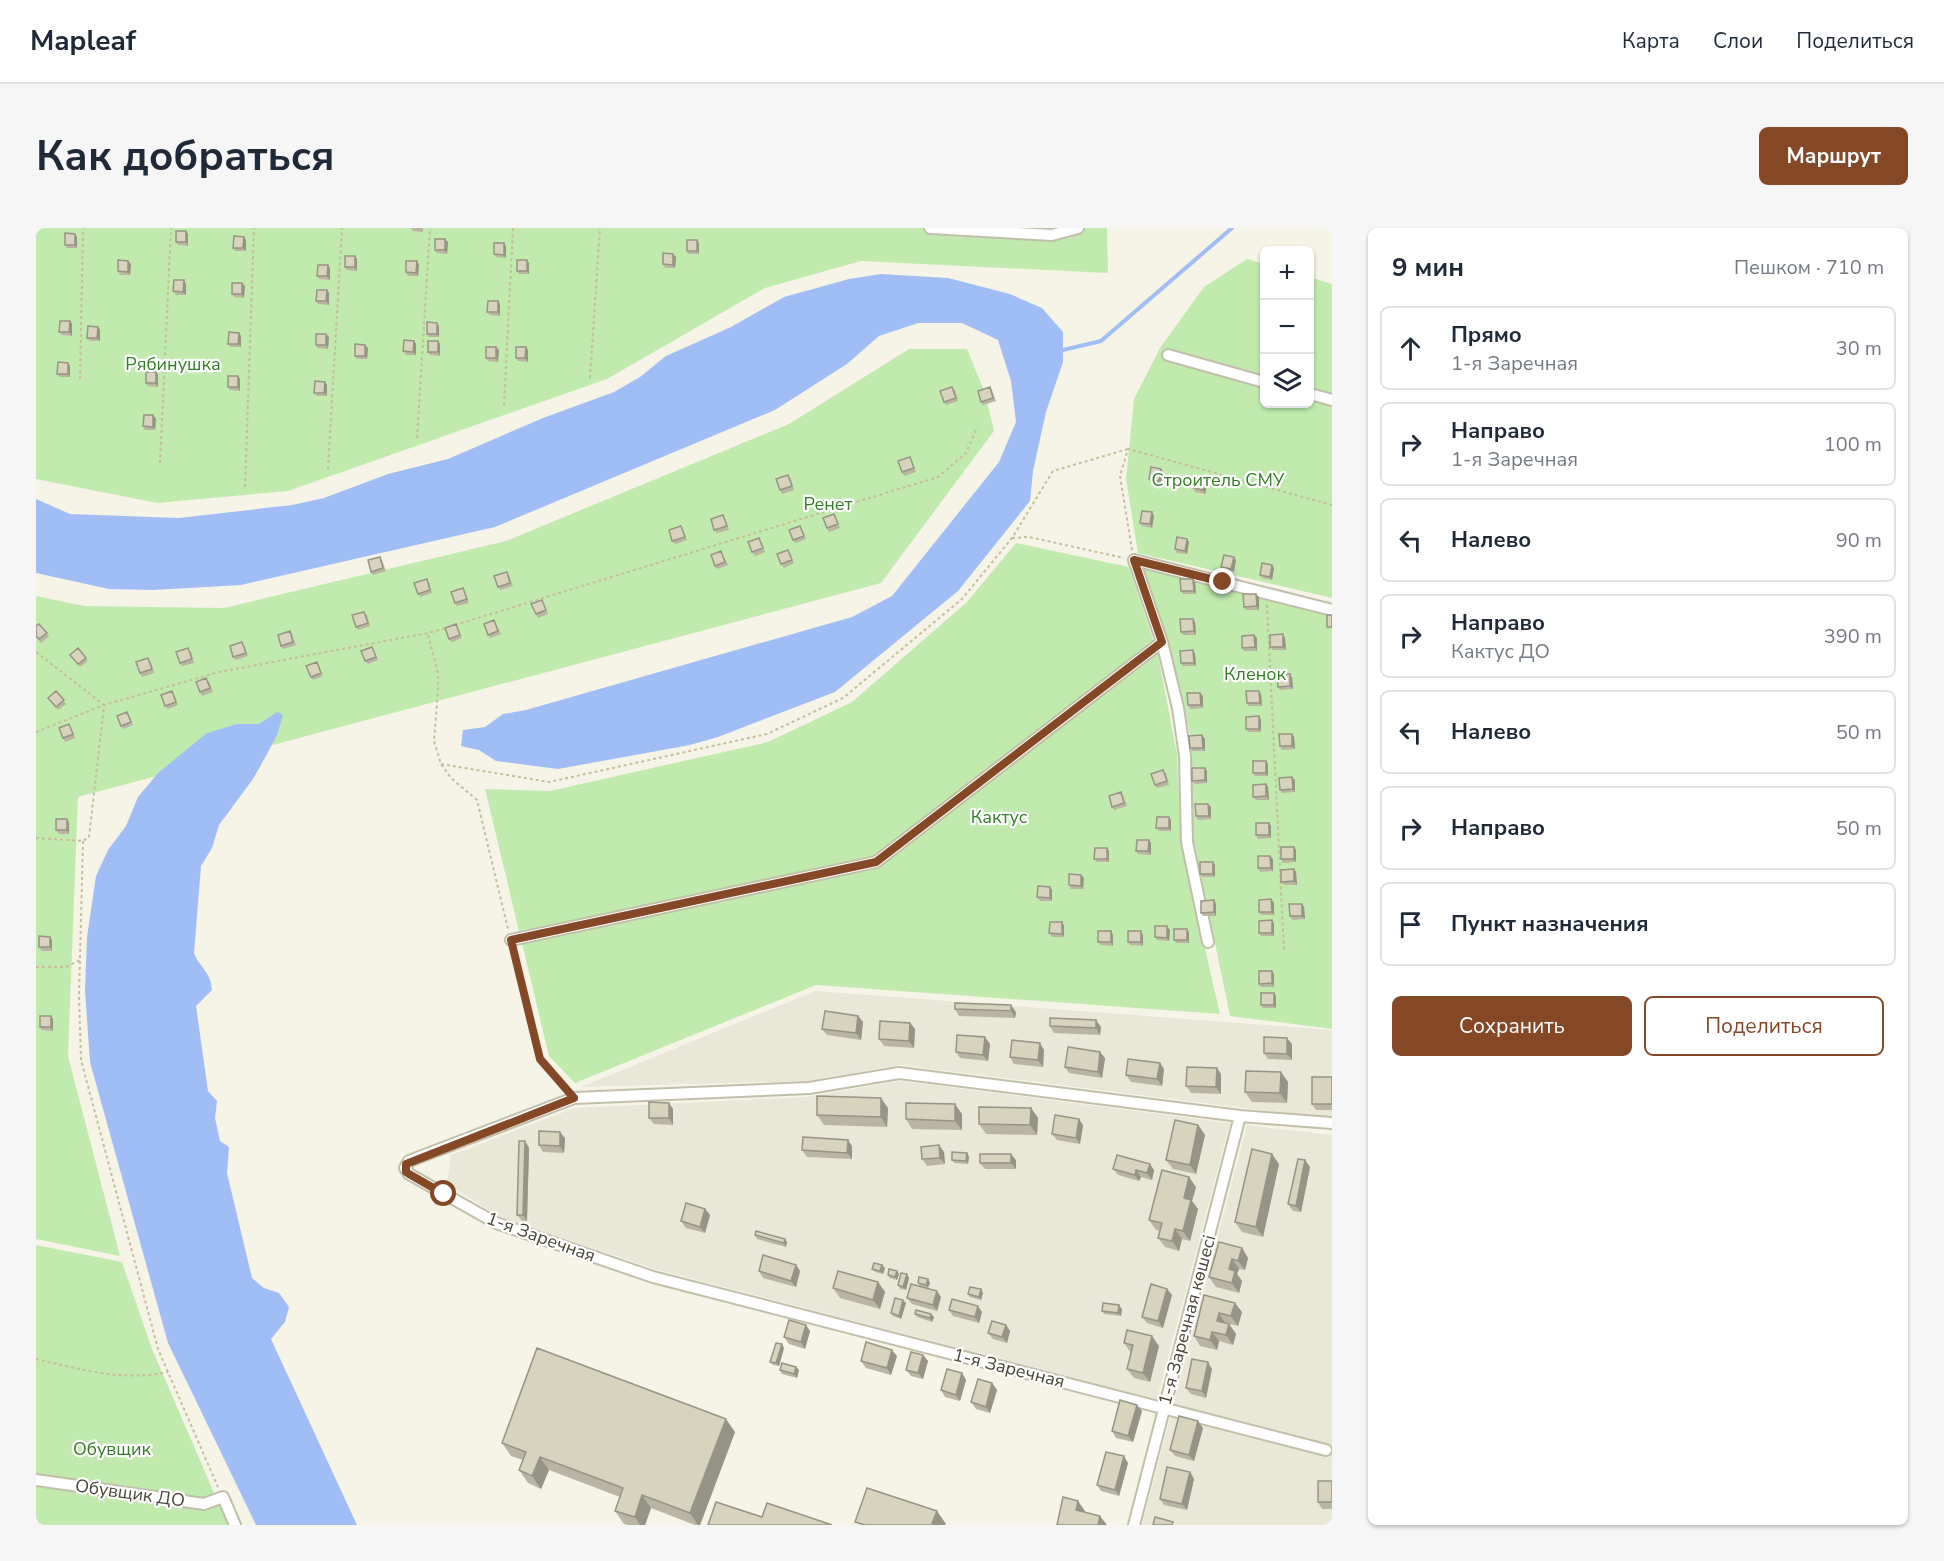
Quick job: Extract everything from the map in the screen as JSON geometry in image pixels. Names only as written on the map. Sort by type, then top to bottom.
[{"type":"street","points":[[930,228],[1052,235],[1078,228]]},
{"type":"street","points":[[1168,355],[1260,381]]},
{"type":"street","points":[[1314,395],[1332,400]]},
{"type":"street","points":[[1134,560],[1332,609]]},
{"type":"street","points":[[1134,560],[1162,642],[1178,708],[1185,756],[1187,842],[1208,942]]},
{"type":"street","points":[[511,940],[876,862],[1162,642]]},
{"type":"street","name":"1-я Заречная","points":[[1326,1450],[653,1277],[496,1223],[406,1172],[406,1164],[574,1098],[809,1088],[899,1073],[1240,1116],[1332,1124]]},
{"type":"street","name":"1-я Заречная көшесі","points":[[1134,1525],[1240,1116]]},
{"type":"street","name":"Обувщик ДО","points":[[36,1479],[204,1504],[223,1497]]},
{"type":"street","points":[[223,1497],[235,1525]]},
{"type":"path","points":[[80,379],[83,228]]},
{"type":"path","points":[[160,463],[171,228]]},
{"type":"path","points":[[245,486],[254,228]]},
{"type":"path","points":[[328,470],[342,228]]},
{"type":"path","points":[[417,438],[430,228]]},
{"type":"path","points":[[504,405],[513,228]]},
{"type":"path","points":[[590,378],[600,228]]},
{"type":"path","points":[[36,732],[104,705],[219,672],[428,633],[938,477],[966,453],[977,427]]},
{"type":"path","points":[[441,764],[549,782],[766,734],[843,698],[962,599],[1012,538],[1053,471],[1128,449],[1332,505]]},
{"type":"path","points":[[1012,538],[1029,537],[1134,560],[1120,476],[1128,449]]},
{"type":"path","points":[[1267,593],[1284,951]]},
{"type":"path","points":[[428,633],[438,672],[434,741],[441,764],[451,778],[477,800],[540,1059],[574,1098]]},
{"type":"path","points":[[36,652],[104,705]]},
{"type":"path","points":[[36,838],[83,841],[89,837],[104,705]]},
{"type":"path","points":[[83,841],[80,960],[81,1060],[158,1349],[223,1497]]},
{"type":"path","points":[[36,967],[66,968],[80,960]]},
{"type":"path","points":[[36,1359],[102,1374],[148,1377],[168,1372]]},
{"type":"shaded area","points":[[815,991],[1332,1030],[1332,1119],[900,1065],[806,1081],[581,1087]]},
{"type":"shaded area","points":[[899,1081],[1230,1123],[1157,1399],[655,1269],[500,1217],[447,1184],[451,1155],[574,1108],[807,1097]]},
{"type":"shaded area","points":[[1247,1125],[1332,1135],[1332,1525],[1142,1525]]},
{"type":"green space","name":"Рябинушка","points":[[36,228],[1107,228],[1108,273],[861,261],[765,288],[607,379],[288,491],[157,503],[36,479]]},
{"type":"green space","name":"Строитель СМУ","points":[[1247,259],[1260,263],[1260,408],[1314,408],[1314,278],[1332,284],[1332,598],[1138,553],[1126,479],[1134,399],[1160,348],[1204,287]]},
{"type":"green space","name":"Ренет","points":[[909,349],[967,349],[985,393],[994,431],[881,583],[78,797],[68,1056],[120,1256],[36,1239],[36,596],[84,606],[224,608],[506,541],[789,424]]},
{"type":"green space","name":"Кактус","points":[[1016,543],[1129,567],[1158,655],[1177,754],[1181,844],[1220,1014],[816,985],[575,1083],[549,1056],[485,789],[550,791],[768,742],[852,702],[967,602]]},
{"type":"green space","name":"Кленок","points":[[1144,569],[1332,613],[1332,1029],[1230,1016],[1193,837],[1190,734],[1171,651]]},
{"type":"green space","name":"Обувщик","points":[[36,1245],[122,1262],[152,1349],[228,1525],[36,1525]]},
{"type":"water","points":[[881,274],[948,278],[1010,294],[1042,308],[1063,332],[1063,362],[1046,412],[1033,471],[1030,501],[958,591],[835,692],[718,737],[690,745],[558,769],[496,761],[479,750],[461,746],[463,730],[485,727],[503,714],[526,710],[852,617],[892,596],[999,462],[1016,422],[1011,381],[998,340],[962,323],[918,323],[879,336],[847,364],[775,410],[495,527],[241,585],[153,590],[109,589],[36,573],[36,499],[70,514],[179,518],[292,505],[324,498],[388,474],[448,459],[543,418],[614,392],[640,377],[666,356],[731,327],[784,297],[849,279]]},
{"type":"water","points":[[277,712],[283,715],[277,735],[253,779],[219,825],[212,848],[201,866],[194,953],[210,979],[212,990],[196,1006],[208,1091],[217,1101],[215,1118],[220,1141],[229,1147],[227,1173],[252,1278],[264,1288],[279,1293],[289,1307],[285,1322],[271,1339],[357,1525],[256,1525],[168,1343],[90,1062],[85,991],[87,937],[96,876],[108,850],[126,826],[138,797],[158,773],[207,733],[237,724],[259,724]]},
{"type":"building","points":[[176,231],[186,231],[186,242],[176,242]]},
{"type":"building","points":[[65,233],[75,234],[75,245],[65,245]]},
{"type":"building","points":[[234,236],[244,237],[243,248],[233,248]]},
{"type":"building","points":[[435,239],[445,239],[445,250],[435,250]]},
{"type":"building","points":[[687,240],[697,240],[697,251],[687,251]]},
{"type":"building","points":[[494,243],[504,243],[504,255],[494,254]]},
{"type":"building","points":[[663,253],[673,254],[673,265],[663,264]]},
{"type":"building","points":[[345,256],[355,256],[355,267],[345,267]]},
{"type":"building","points":[[118,260],[128,261],[128,272],[118,271]]},
{"type":"building","points":[[517,260],[527,260],[527,271],[517,271]]},
{"type":"building","points":[[406,261],[417,261],[416,273],[406,272]]},
{"type":"building","points":[[318,265],[328,265],[327,276],[317,276]]},
{"type":"building","points":[[174,280],[184,280],[183,292],[173,291]]},
{"type":"building","points":[[232,283],[242,283],[242,294],[232,294]]},
{"type":"building","points":[[317,290],[327,290],[326,301],[316,301]]},
{"type":"building","points":[[488,301],[498,301],[498,312],[487,312]]},
{"type":"building","points":[[60,321],[70,321],[69,332],[59,332]]},
{"type":"building","points":[[427,322],[437,323],[437,334],[427,334]]},
{"type":"building","points":[[88,326],[98,327],[97,338],[87,338]]},
{"type":"building","points":[[229,332],[239,333],[238,344],[228,344]]},
{"type":"building","points":[[316,334],[326,334],[326,345],[316,345]]},
{"type":"building","points":[[404,340],[414,341],[413,352],[403,351]]},
{"type":"building","points":[[428,341],[438,341],[438,352],[428,352]]},
{"type":"building","points":[[355,344],[365,345],[365,356],[355,356]]},
{"type":"building","points":[[486,347],[496,347],[496,358],[486,358]]},
{"type":"building","points":[[516,347],[526,347],[525,358],[516,358]]},
{"type":"building","points":[[58,362],[68,363],[68,374],[57,374]]},
{"type":"building","points":[[146,372],[156,372],[156,383],[146,383]]},
{"type":"building","points":[[228,376],[238,376],[238,387],[228,387]]},
{"type":"building","points":[[315,381],[325,382],[324,393],[314,393]]},
{"type":"building","points":[[952,387],[956,398],[944,402],[940,391]]},
{"type":"building","points":[[990,387],[993,398],[981,402],[978,391]]},
{"type":"building","points":[[144,415],[153,415],[153,427],[143,426]]},
{"type":"building","points":[[910,457],[914,468],[902,472],[898,461]]},
{"type":"building","points":[[1151,467],[1161,469],[1159,481],[1149,479]]},
{"type":"building","points":[[788,475],[792,486],[780,490],[776,479]]},
{"type":"building","points":[[1195,477],[1205,478],[1203,490],[1193,488]]},
{"type":"building","points":[[1142,511],[1152,512],[1150,524],[1140,523]]},
{"type":"building","points":[[834,514],[838,524],[827,528],[823,518]]},
{"type":"building","points":[[723,515],[727,526],[714,530],[711,519]]},
{"type":"building","points":[[681,526],[685,537],[672,541],[669,530]]},
{"type":"building","points":[[800,526],[804,536],[793,540],[789,530]]},
{"type":"building","points":[[1177,537],[1187,539],[1185,551],[1175,549]]},
{"type":"building","points":[[759,538],[763,548],[752,552],[748,542]]},
{"type":"building","points":[[788,550],[792,560],[781,564],[777,554]]},
{"type":"building","points":[[721,551],[725,562],[715,566],[711,555]]},
{"type":"building","points":[[1224,555],[1234,557],[1231,569],[1221,567]]},
{"type":"building","points":[[380,557],[383,568],[371,572],[368,560]]},
{"type":"building","points":[[1262,563],[1272,565],[1270,577],[1260,575]]},
{"type":"building","points":[[507,572],[510,583],[498,587],[494,576]]},
{"type":"building","points":[[427,579],[430,590],[418,594],[414,583]]},
{"type":"building","points":[[1180,579],[1193,579],[1194,591],[1181,591]]},
{"type":"building","points":[[463,588],[467,599],[455,603],[451,592]]},
{"type":"building","points":[[1243,594],[1256,594],[1257,606],[1244,607]]},
{"type":"building","points":[[542,600],[546,610],[536,614],[531,604]]},
{"type":"building","points":[[364,612],[368,623],[356,627],[352,615]]},
{"type":"building","points":[[1327,615],[1332,615],[1332,627],[1327,627]]},
{"type":"building","points":[[1180,619],[1193,619],[1194,631],[1181,632]]},
{"type":"building","points":[[494,620],[498,631],[488,635],[484,624]]},
{"type":"building","points":[[39,624],[47,633],[39,639],[36,636],[36,626]]},
{"type":"building","points":[[456,624],[460,635],[449,639],[445,628]]},
{"type":"building","points":[[290,631],[293,642],[281,646],[278,635]]},
{"type":"building","points":[[1283,634],[1283,647],[1270,647],[1270,635]]},
{"type":"building","points":[[1254,635],[1255,647],[1242,648],[1242,636]]},
{"type":"building","points":[[242,642],[246,653],[233,657],[230,646]]},
{"type":"building","points":[[372,647],[376,657],[365,661],[361,651]]},
{"type":"building","points":[[78,648],[86,658],[78,664],[70,655]]},
{"type":"building","points":[[188,648],[192,659],[180,663],[176,652]]},
{"type":"building","points":[[1193,650],[1194,663],[1181,663],[1180,651]]},
{"type":"building","points":[[148,658],[152,669],[140,673],[136,662]]},
{"type":"building","points":[[317,662],[321,673],[311,677],[306,666]]},
{"type":"building","points":[[1277,674],[1290,674],[1290,686],[1278,687]]},
{"type":"building","points":[[206,678],[210,688],[200,692],[196,682]]},
{"type":"building","points":[[56,691],[64,700],[56,707],[48,698]]},
{"type":"building","points":[[172,691],[176,702],[165,706],[161,695]]},
{"type":"building","points":[[1246,691],[1259,691],[1260,703],[1247,703]]},
{"type":"building","points":[[1187,693],[1200,693],[1201,705],[1188,705]]},
{"type":"building","points":[[127,712],[131,722],[121,726],[117,716]]},
{"type":"building","points":[[1259,716],[1259,729],[1246,729],[1246,717]]},
{"type":"building","points":[[69,724],[73,734],[63,738],[59,728]]},
{"type":"building","points":[[1279,734],[1292,734],[1292,746],[1280,746]]},
{"type":"building","points":[[1202,735],[1203,748],[1190,748],[1189,736]]},
{"type":"building","points":[[1253,761],[1266,761],[1266,773],[1253,773]]},
{"type":"building","points":[[1192,768],[1205,768],[1205,780],[1192,781]]},
{"type":"building","points":[[1163,770],[1167,781],[1155,785],[1151,774]]},
{"type":"building","points":[[1292,777],[1293,789],[1280,790],[1279,778]]},
{"type":"building","points":[[1266,784],[1266,796],[1253,797],[1253,785]]},
{"type":"building","points":[[1121,792],[1124,803],[1112,807],[1109,796]]},
{"type":"building","points":[[1195,804],[1208,804],[1209,816],[1196,816]]},
{"type":"building","points":[[1157,817],[1169,817],[1169,828],[1156,828]]},
{"type":"building","points":[[56,819],[67,819],[67,830],[56,830]]},
{"type":"building","points":[[1256,823],[1269,823],[1269,835],[1256,835]]},
{"type":"building","points":[[1137,840],[1149,840],[1148,851],[1136,851]]},
{"type":"building","points":[[1281,847],[1294,847],[1294,859],[1281,859]]},
{"type":"building","points":[[1095,848],[1107,848],[1107,859],[1094,859]]},
{"type":"building","points":[[1258,856],[1270,856],[1271,868],[1258,868]]},
{"type":"building","points":[[1200,862],[1213,862],[1213,874],[1200,874]]},
{"type":"building","points":[[1294,869],[1294,881],[1281,882],[1281,870]]},
{"type":"building","points":[[1069,874],[1081,875],[1081,886],[1069,885]]},
{"type":"building","points":[[1038,886],[1050,887],[1050,898],[1037,897]]},
{"type":"building","points":[[1271,899],[1272,912],[1259,912],[1259,900]]},
{"type":"building","points":[[1214,900],[1214,912],[1201,913],[1201,901]]},
{"type":"building","points":[[1289,904],[1302,904],[1302,916],[1290,916]]},
{"type":"building","points":[[1272,920],[1272,933],[1259,933],[1259,921]]},
{"type":"building","points":[[1050,922],[1062,922],[1062,934],[1049,933]]},
{"type":"building","points":[[1155,926],[1167,926],[1167,938],[1155,937]]},
{"type":"building","points":[[1174,929],[1187,929],[1187,940],[1174,940]]},
{"type":"building","points":[[1098,931],[1111,931],[1111,942],[1098,942]]},
{"type":"building","points":[[1128,931],[1141,931],[1141,942],[1128,942]]},
{"type":"building","points":[[39,936],[50,937],[50,947],[39,947]]},
{"type":"building","points":[[1259,971],[1272,971],[1272,983],[1259,984]]},
{"type":"building","points":[[1261,993],[1274,993],[1274,1005],[1261,1005]]},
{"type":"building","points":[[955,1003],[1011,1005],[1011,1011],[955,1009]]},
{"type":"building","points":[[825,1011],[858,1016],[856,1033],[822,1029]]},
{"type":"building","points":[[40,1016],[51,1016],[51,1027],[40,1027]]},
{"type":"building","points":[[1050,1018],[1096,1020],[1096,1028],[1050,1026]]},
{"type":"building","points":[[880,1021],[910,1023],[909,1041],[879,1039]]},
{"type":"building","points":[[957,1035],[985,1037],[983,1055],[956,1052]]},
{"type":"building","points":[[1264,1037],[1287,1038],[1287,1054],[1264,1053]]},
{"type":"building","points":[[1012,1040],[1040,1043],[1038,1060],[1010,1057]]},
{"type":"building","points":[[1068,1047],[1100,1052],[1098,1072],[1065,1067]]},
{"type":"building","points":[[1128,1059],[1160,1063],[1157,1079],[1126,1075]]},
{"type":"building","points":[[1187,1067],[1217,1068],[1216,1087],[1186,1086]]},
{"type":"building","points":[[1246,1071],[1281,1072],[1280,1093],[1245,1092]]},
{"type":"building","points":[[1312,1077],[1332,1077],[1332,1104],[1312,1104]]},
{"type":"building","points":[[817,1096],[881,1098],[881,1117],[817,1115]]},
{"type":"building","points":[[649,1102],[669,1103],[669,1118],[649,1118]]},
{"type":"building","points":[[906,1103],[955,1104],[955,1121],[906,1119]]},
{"type":"building","points":[[979,1107],[1031,1108],[1030,1125],[979,1124]]},
{"type":"building","points":[[1055,1115],[1079,1119],[1076,1138],[1052,1134]]},
{"type":"building","points":[[1175,1120],[1198,1125],[1190,1165],[1166,1160]]},
{"type":"building","points":[[539,1131],[560,1132],[560,1146],[539,1145]]},
{"type":"building","points":[[803,1137],[848,1140],[847,1153],[802,1150]]},
{"type":"building","points":[[519,1141],[525,1141],[523,1215],[517,1215]]},
{"type":"building","points":[[939,1145],[940,1158],[922,1159],[921,1147]]},
{"type":"building","points":[[1252,1149],[1272,1154],[1256,1227],[1235,1222]]},
{"type":"building","points":[[952,1152],[967,1153],[966,1161],[952,1160]]},
{"type":"building","points":[[980,1154],[1011,1154],[1011,1163],[980,1163]]},
{"type":"building","points":[[1117,1155],[1150,1164],[1147,1173],[1136,1170],[1135,1175],[1113,1169]]},
{"type":"building","points":[[1298,1159],[1305,1160],[1296,1206],[1288,1204]]},
{"type":"building","points":[[1162,1170],[1189,1177],[1184,1198],[1191,1200],[1183,1231],[1175,1229],[1172,1241],[1158,1238],[1162,1223],[1149,1220]]},
{"type":"building","points":[[686,1203],[705,1209],[700,1227],[681,1221]]},
{"type":"building","points":[[756,1231],[785,1239],[784,1243],[755,1235]]},
{"type":"building","points":[[1219,1242],[1242,1248],[1238,1261],[1232,1259],[1229,1269],[1235,1271],[1232,1283],[1209,1277]]},
{"type":"building","points":[[763,1255],[796,1265],[791,1281],[759,1271]]},
{"type":"building","points":[[874,1263],[882,1265],[880,1271],[872,1269]]},
{"type":"building","points":[[889,1269],[897,1271],[895,1277],[888,1275]]},
{"type":"building","points":[[838,1271],[878,1282],[873,1300],[833,1288]]},
{"type":"building","points":[[901,1273],[907,1274],[903,1287],[898,1285]]},
{"type":"building","points":[[919,1277],[928,1279],[926,1285],[918,1283]]},
{"type":"building","points":[[911,1284],[937,1291],[933,1305],[907,1298]]},
{"type":"building","points":[[1151,1284],[1167,1289],[1158,1321],[1142,1317]]},
{"type":"building","points":[[970,1287],[981,1289],[979,1297],[968,1294]]},
{"type":"building","points":[[1204,1295],[1235,1303],[1231,1316],[1219,1313],[1217,1321],[1229,1324],[1226,1335],[1212,1332],[1210,1340],[1194,1336]]},
{"type":"building","points":[[895,1298],[903,1300],[899,1316],[891,1313]]},
{"type":"building","points":[[952,1299],[978,1306],[975,1317],[949,1310]]},
{"type":"building","points":[[1103,1303],[1119,1305],[1118,1313],[1102,1311]]},
{"type":"building","points":[[916,1310],[931,1314],[930,1318],[915,1314]]},
{"type":"building","points":[[789,1320],[806,1325],[801,1342],[784,1337]]},
{"type":"building","points":[[992,1321],[1006,1325],[1002,1337],[988,1333]]},
{"type":"building","points":[[1127,1330],[1152,1336],[1143,1373],[1127,1369],[1133,1345],[1124,1343]]},
{"type":"building","points":[[866,1342],[892,1350],[887,1368],[861,1361]]},
{"type":"building","points":[[776,1343],[782,1344],[776,1363],[770,1362]]},
{"type":"building","points":[[537,1348],[726,1419],[690,1513],[642,1495],[635,1517],[615,1511],[623,1488],[540,1457],[532,1476],[519,1470],[526,1452],[502,1443]]},
{"type":"building","points":[[911,1352],[923,1355],[918,1373],[906,1370]]},
{"type":"building","points":[[1192,1359],[1208,1362],[1202,1391],[1186,1388]]},
{"type":"building","points":[[782,1363],[796,1367],[794,1374],[780,1370]]},
{"type":"building","points":[[947,1369],[962,1373],[956,1395],[941,1390]]},
{"type":"building","points":[[978,1379],[992,1383],[986,1407],[971,1402]]},
{"type":"building","points":[[1120,1400],[1137,1405],[1128,1436],[1112,1431]]},
{"type":"building","points":[[1179,1416],[1198,1421],[1189,1455],[1170,1450]]},
{"type":"building","points":[[1106,1452],[1124,1456],[1115,1490],[1097,1485]]},
{"type":"building","points":[[1167,1467],[1190,1472],[1182,1504],[1160,1499]]},
{"type":"building","points":[[1318,1481],[1332,1481],[1332,1502],[1318,1502]]},
{"type":"building","points":[[867,1488],[937,1511],[932,1523],[937,1525],[865,1525],[855,1522]]},
{"type":"building","points":[[1063,1497],[1078,1501],[1076,1510],[1100,1516],[1098,1525],[1057,1525]]},
{"type":"building","points":[[716,1502],[762,1517],[767,1503],[832,1525],[708,1525]]},
{"type":"building","points":[[1155,1517],[1173,1522],[1172,1525],[1153,1525]]},
{"type":"waterway","points":[[1063,350],[1101,341],[1232,228]]},
{"type":"route","points":[[444,1194],[406,1172],[406,1164],[574,1098],[540,1059],[511,940],[876,862],[1162,642],[1134,560],[1223,582]]}]
